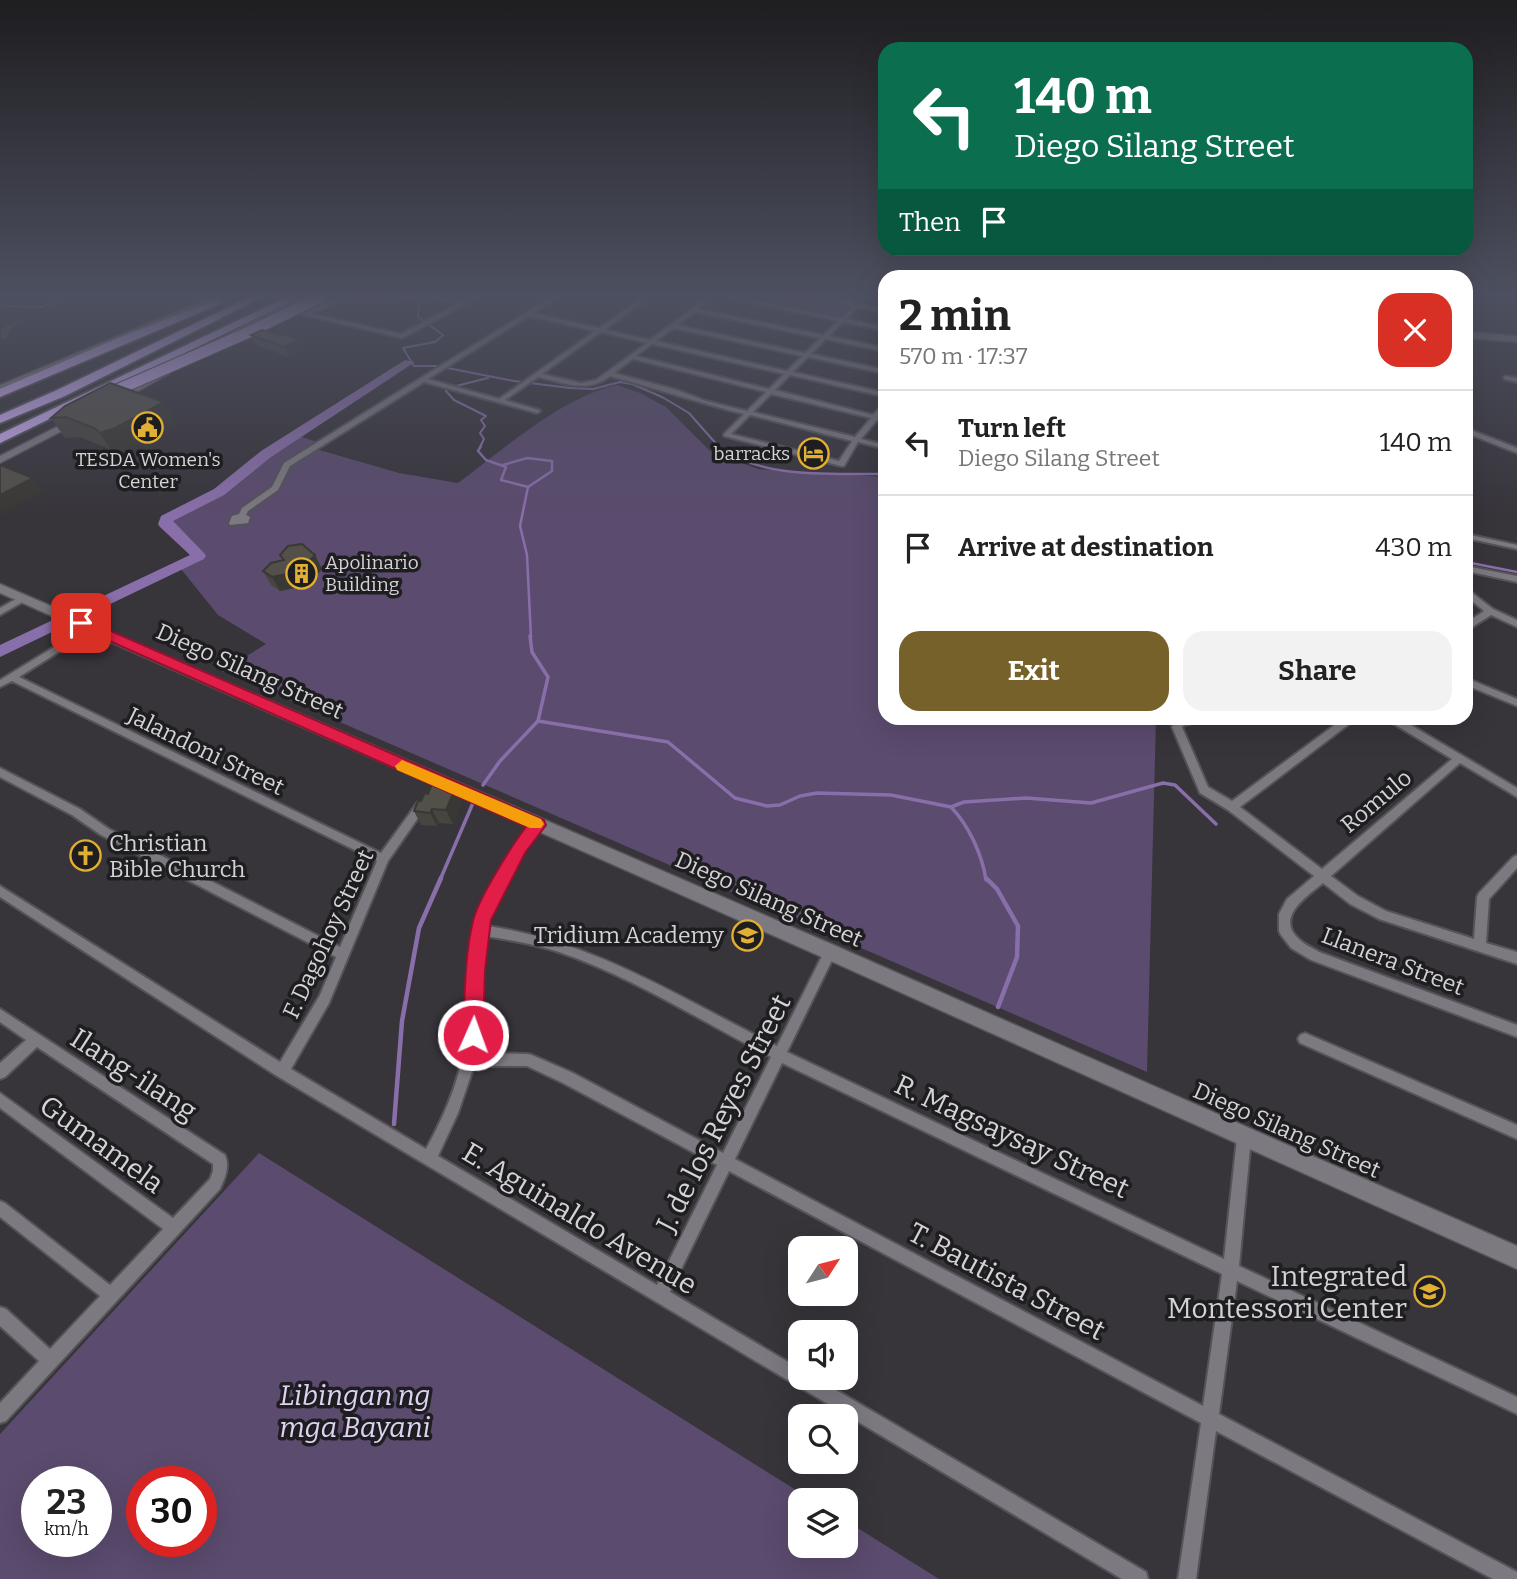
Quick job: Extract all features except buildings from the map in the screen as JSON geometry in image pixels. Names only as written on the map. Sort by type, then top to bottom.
[{"type":"highway","points":[[0,393],[51,371]]},
{"type":"highway","points":[[0,406],[80,371]]},
{"type":"highway","points":[[0,419],[106,371]]},
{"type":"highway","points":[[0,439],[141,371]]},
{"type":"highway","points":[[109,399],[164,371]]},
{"type":"highway","points":[[0,446],[168,371]]},
{"type":"street","points":[[0,388],[42,371]]},
{"type":"street","points":[[0,460],[166,371]]},
{"type":"street","points":[[242,516],[245,510],[275,488],[287,465],[438,371]]},
{"type":"street","points":[[500,401],[544,371]]},
{"type":"street","points":[[538,375],[582,384],[594,383],[615,371]]},
{"type":"street","points":[[684,371],[878,419]]},
{"type":"street","points":[[778,371],[878,393]]},
{"type":"street","points":[[790,371],[726,435],[841,464],[878,413]]},
{"type":"street","points":[[611,374],[748,413],[878,445]]},
{"type":"street","points":[[1506,378],[1517,380]]},
{"type":"street","points":[[423,380],[537,411]]},
{"type":"street","points":[[109,399],[129,390]]},
{"type":"street","points":[[0,454],[84,414]]},
{"type":"street","points":[[1473,433],[1517,451]]},
{"type":"street","points":[[1473,538],[1517,547]]},
{"type":"street","points":[[1473,570],[1517,579]]},
{"type":"street","name":"Diego Silang Street","points":[[0,588],[80,623],[432,791],[538,825],[1517,1258]]},
{"type":"street","points":[[1473,597],[1490,611],[1517,624]]},
{"type":"street","points":[[0,612],[23,598]]},
{"type":"street","points":[[1473,623],[1490,611]]},
{"type":"street","points":[[0,684],[80,623]]},
{"type":"street","name":"Jalandoni Street","points":[[11,677],[383,859]]},
{"type":"street","points":[[1473,684],[1517,703]]},
{"type":"street","points":[[1179,725],[1177,727],[1200,785],[1353,900],[1383,915],[1517,958]]},
{"type":"street","points":[[1231,807],[1341,725]]},
{"type":"street","points":[[1404,725],[1517,793]]},
{"type":"street","name":"Romulo","points":[[1320,876],[1459,758]]},
{"type":"street","points":[[0,772],[76,812],[105,832],[344,954]]},
{"type":"street","name":"F. Dagohoy Street","points":[[282,1071],[325,999],[383,859],[432,791]]},
{"type":"street","points":[[429,1158],[448,1124],[466,1076],[473,1035],[475,970],[482,920],[519,848],[538,825]]},
{"type":"street","points":[[1480,946],[1483,897],[1517,860]]},
{"type":"street","name":"Llanera Street","points":[[1320,876],[1291,903],[1285,914],[1285,931],[1295,944],[1315,956],[1517,1031]]},
{"type":"street","name":"E. Aguinaldo Avenue","points":[[0,891],[282,1071],[1139,1579]]},
{"type":"street","name":"R. Magsaysay Street","points":[[481,930],[542,939],[596,961],[781,1056],[1517,1405]]},
{"type":"street","name":"J. de los Reyes Street","points":[[660,1296],[725,1162],[781,1056],[830,952]]},
{"type":"street","name":"Ilang-ilang","points":[[0,1015],[220,1160],[220,1171],[215,1184],[175,1228]]},
{"type":"street","points":[[0,1072],[36,1039]]},
{"type":"street","points":[[1305,1039],[1517,1132]]},
{"type":"street","name":"T. Bautista Street","points":[[468,1059],[527,1060],[568,1078],[1512,1579]]},
{"type":"street","name":"Gumamela","points":[[0,1100],[175,1228]]},
{"type":"street","points":[[1187,1579],[1231,1268],[1244,1138]]},
{"type":"street","points":[[0,1208],[112,1296]]},
{"type":"street","points":[[0,1415],[175,1228]]},
{"type":"street","points":[[0,1315],[51,1361]]},
{"type":"green space","points":[[617,385],[640,393],[666,407],[710,451],[758,469],[878,477],[878,725],[1156,725],[1147,1072],[222,671],[266,644],[218,615],[181,569],[200,554],[170,525],[172,519],[222,490],[251,464],[296,435],[323,444],[316,449],[399,473],[458,483],[555,412],[596,391]]},
{"type":"green space","name":"Libingan ng mga Bayani","points":[[259,1153],[793,1488],[788,1488],[788,1558],[858,1558],[858,1528],[939,1579],[0,1579],[0,1434]]},
{"type":"waterway","points":[[0,651],[199,556],[165,524],[166,519],[219,492],[266,454],[395,371]]},
{"type":"waterway","points":[[461,371],[570,388],[593,389],[620,382],[632,384],[689,413],[719,447]]},
{"type":"waterway","points":[[452,387],[488,378]]},
{"type":"waterway","points":[[446,391],[454,400],[486,416],[481,420],[485,426],[480,433],[484,439],[480,447]]},
{"type":"waterway","points":[[481,446],[478,451],[486,460],[506,467],[501,480],[528,487]]},
{"type":"waterway","points":[[717,446],[735,457],[776,470],[820,474],[878,474]]},
{"type":"waterway","points":[[503,465],[527,458],[552,461],[552,471],[528,487]]},
{"type":"waterway","points":[[528,487],[520,526],[527,555],[531,638]]},
{"type":"waterway","points":[[1473,563],[1517,572]]},
{"type":"waterway","points":[[530,636],[532,652],[548,677],[538,721]]},
{"type":"waterway","points":[[483,785],[500,761],[538,721]]},
{"type":"waterway","points":[[538,721],[668,742],[735,798],[767,806],[780,805],[800,796],[817,793],[891,795],[951,807]]},
{"type":"waterway","points":[[951,807],[964,802],[1026,798],[1091,803],[1163,783],[1175,785],[1216,824]]},
{"type":"waterway","points":[[440,880],[473,803]]},
{"type":"waterway","points":[[951,807],[974,841],[986,880]]},
{"type":"waterway","points":[[394,1124],[402,1021],[419,928],[441,878]]},
{"type":"waterway","points":[[986,878],[997,889],[1018,926],[1017,957],[998,1007]]},
{"type":"slow traffic","points":[[402,766],[536,824]]},
{"type":"place","name":"TESDA Women's Center","points":[[148,428]]},
{"type":"place","name":"barracks","points":[[813,453]]},
{"type":"place","name":"Apolinario Building","points":[[302,573]]},
{"type":"place","name":"Christian Bible Church","points":[[86,856]]},
{"type":"place","name":"Tridium Academy","points":[[747,935]]},
{"type":"place","name":"Integrated Montessori Center","points":[[1430,1292]]},
{"type":"route","points":[[81,623],[538,825],[519,848],[482,920],[475,970],[473,1035]]}]
